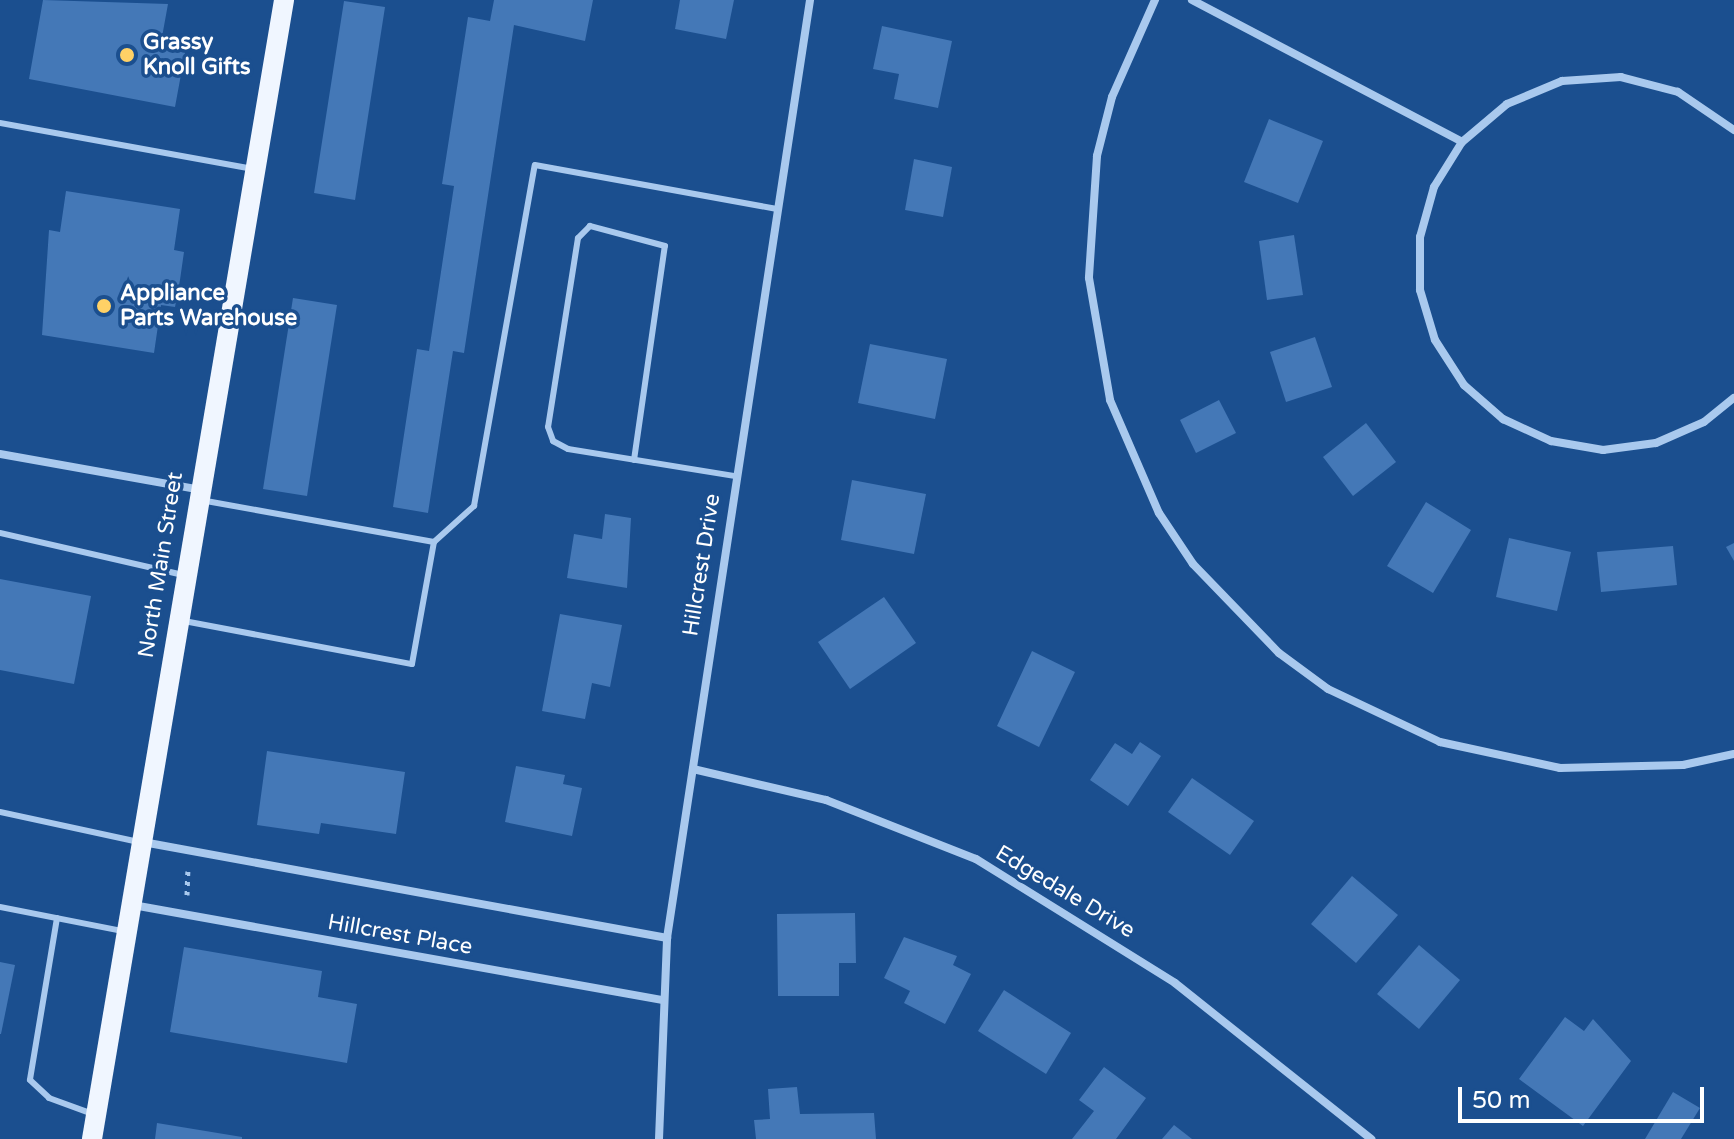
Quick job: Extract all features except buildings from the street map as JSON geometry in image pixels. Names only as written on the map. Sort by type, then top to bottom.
[{"type":"main road","name":"North Main Street","points":[[92,1139],[143,842],[196,494],[284,0]]},
{"type":"street","name":"Hillcrest Drive","points":[[659,1139],[662,1000],[667,938],[734,476],[810,0]]},
{"type":"street","points":[[1155,0],[1112,97],[1097,156],[1089,278],[1115,414],[1159,513],[1193,564],[1245,622],[1328,689],[1440,742],[1560,768],[1653,767],[1734,754]]},
{"type":"street","points":[[1192,0],[1462,142]]},
{"type":"street","points":[[1734,130],[1678,92],[1621,77],[1562,81],[1507,104],[1462,142],[1434,187],[1420,237],[1420,290],[1435,340],[1464,385],[1503,419],[1539,436],[1603,450],[1656,443],[1704,422],[1734,398]]},
{"type":"street","points":[[0,454],[196,494]]},
{"type":"street","name":"Edgedale Drive","points":[[693,769],[826,800],[976,859],[1175,983],[1371,1139]]},
{"type":"street","name":"Hillcrest Place","points":[[143,842],[667,938]]},
{"type":"street","name":"Hillcrest Place","points":[[132,905],[662,1000]]},
{"type":"lane","points":[[0,123],[254,170]]},
{"type":"lane","points":[[177,619],[412,664],[434,542],[474,506],[535,165],[777,209]]},
{"type":"lane","points":[[634,460],[665,246],[590,226],[578,238],[548,427],[568,449],[634,460],[734,476]]},
{"type":"lane","points":[[196,494],[434,542]]},
{"type":"lane","points":[[0,533],[183,575]]},
{"type":"lane","points":[[0,812],[143,842]]},
{"type":"lane","points":[[0,907],[128,932]]},
{"type":"lane","points":[[57,918],[30,1080],[49,1098],[96,1116]]},
{"type":"path","points":[[187,895],[188,870]]},
{"type":"place","name":"Grassy Knoll Gifts","points":[[127,55]]},
{"type":"place","name":"Appliance Parts Warehouse","points":[[104,306]]}]
